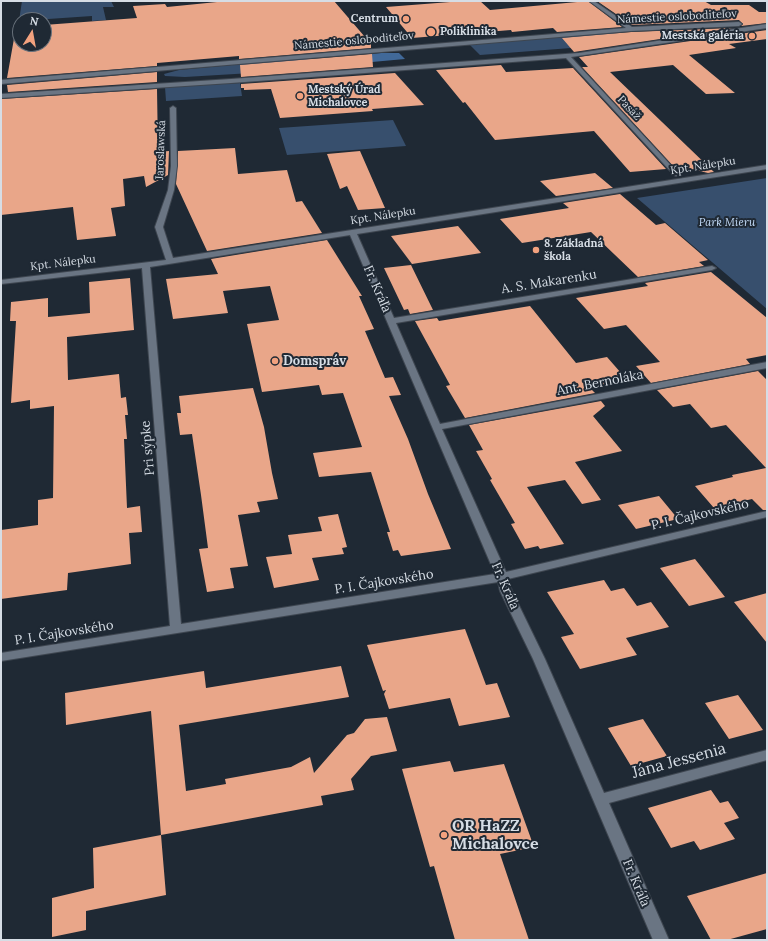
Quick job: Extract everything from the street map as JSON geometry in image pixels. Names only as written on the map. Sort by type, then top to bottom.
[{"type":"street","points":[[591,1],[631,29]]},
{"type":"street","name":"Námestie osloboditeľov","points":[[1,96],[159,77],[631,29],[767,25]]},
{"type":"street","name":"Námestie osloboditeľov","points":[[1,82],[159,77],[568,56],[767,25]]},
{"type":"street","name":"Pasáž","points":[[568,56],[676,174]]},
{"type":"street","name":"Jaroslawská","points":[[170,261],[159,228],[171,190],[174,166],[173,108]]},
{"type":"street","name":"Kpt. Nálepku","points":[[1,282],[146,265],[767,167]]},
{"type":"street","name":"Fr. Kráľa","points":[[352,232],[502,577],[506,591],[538,658],[661,940]]},
{"type":"street","name":"Pri sýpke","points":[[146,265],[176,630]]},
{"type":"street","name":"A. S. Makarenku","points":[[390,321],[712,268]]},
{"type":"street","name":"Ant. Bernoláka","points":[[437,427],[767,365]]},
{"type":"street","name":"P. I. Čajkovského","points":[[1,657],[502,577],[767,514]]},
{"type":"street","name":"Jána Jessenia","points":[[600,800],[767,755]]},
{"type":"green space","points":[[22,1],[111,1],[114,7],[103,7],[106,20],[92,21],[92,16],[52,19],[52,12],[20,12]]},
{"type":"green space","points":[[611,33],[620,34],[571,48],[480,55],[469,44]]},
{"type":"green space","points":[[294,59],[327,59],[302,70],[185,77],[165,76],[164,74],[179,70]]},
{"type":"green space","points":[[240,83],[242,96],[166,101],[165,87]]},
{"type":"green space","points":[[393,120],[406,146],[287,155],[279,128]]},
{"type":"green space","name":"Park Mieru","points":[[767,178],[767,309],[637,198]]},
{"type":"shaded area","points":[[399,53],[405,59],[372,62],[365,55]]},
{"type":"building","points":[[227,1],[334,1],[371,44],[371,48],[239,59],[239,56],[157,63],[157,66],[7,78],[12,50],[12,52],[52,52],[52,24],[137,18],[133,6],[165,4],[167,7]]},
{"type":"building","points":[[480,1],[490,10],[588,1],[622,27],[557,32],[553,28],[512,32],[511,30],[412,38],[386,7]]},
{"type":"building","points":[[597,1],[704,1],[711,5],[749,5],[759,12],[767,12],[767,23],[741,26],[743,24],[739,20],[632,25]]},
{"type":"building","points":[[733,28],[574,52],[562,38],[631,32]]},
{"type":"building","points":[[767,30],[767,39],[729,44],[736,48],[689,55],[735,93],[706,94],[673,65],[610,72],[714,172],[708,173],[683,167],[675,168],[582,67],[588,67],[579,57]]},
{"type":"building","points":[[372,54],[373,67],[241,77],[240,65]]},
{"type":"building","points":[[501,65],[506,72],[573,68],[666,169],[630,172],[594,131],[495,140],[465,102],[463,103],[436,70]]},
{"type":"building","points":[[157,72],[157,82],[8,92],[7,85]]},
{"type":"building","points":[[395,73],[424,105],[372,109],[373,111],[280,118],[271,89],[244,90],[244,88],[241,88],[241,84]]},
{"type":"building","points":[[157,89],[158,152],[169,151],[168,175],[146,187],[144,176],[123,179],[125,206],[111,208],[116,236],[77,240],[73,207],[1,215],[1,99]]},
{"type":"building","points":[[235,148],[238,174],[287,170],[296,202],[302,201],[322,233],[207,251],[176,184],[178,151]]},
{"type":"building","points":[[360,151],[385,208],[358,210],[347,186],[340,189],[327,154]]},
{"type":"building","points":[[595,173],[613,188],[556,196],[540,181]]},
{"type":"building","points":[[620,194],[656,225],[665,223],[708,260],[699,262],[704,266],[638,277],[591,232],[522,243],[500,219],[569,208],[563,203]]},
{"type":"building","points":[[458,226],[481,253],[412,264],[391,236]]},
{"type":"building","points":[[327,240],[362,296],[359,296],[374,329],[365,331],[385,378],[393,377],[401,395],[389,396],[408,439],[428,494],[451,549],[401,556],[398,550],[393,551],[387,532],[390,532],[371,472],[319,477],[313,453],[362,447],[343,393],[322,395],[319,385],[262,392],[247,324],[279,320],[270,286],[223,291],[228,313],[173,319],[166,279],[218,274],[211,259]]},
{"type":"building","points":[[411,265],[433,310],[410,314],[408,309],[404,310],[384,268]]},
{"type":"building","points":[[711,272],[767,318],[767,355],[746,359],[750,364],[651,383],[636,366],[660,362],[626,325],[604,329],[576,298],[648,286],[645,283]]},
{"type":"building","points":[[130,278],[134,330],[67,337],[68,380],[119,374],[121,398],[126,397],[128,415],[125,415],[127,439],[124,439],[127,508],[140,506],[142,532],[129,533],[131,564],[68,573],[67,590],[1,599],[1,530],[38,525],[38,500],[53,498],[54,406],[30,409],[30,400],[11,403],[16,321],[10,321],[11,302],[48,298],[48,317],[90,313],[89,282]]},
{"type":"building","points":[[530,306],[576,363],[607,357],[628,381],[591,389],[595,393],[465,418],[446,386],[450,385],[415,321],[437,318],[439,321]]},
{"type":"building","points":[[758,371],[767,380],[767,510],[763,510],[752,499],[714,508],[695,486],[733,477],[732,475],[766,468],[726,425],[711,428],[690,404],[673,407],[657,390]]},
{"type":"building","points":[[253,388],[264,427],[278,499],[257,502],[260,512],[238,515],[248,566],[230,568],[234,588],[207,592],[199,549],[208,548],[201,495],[192,434],[180,435],[177,413],[181,413],[179,396]]},
{"type":"building","points":[[601,401],[605,406],[593,416],[622,451],[575,462],[601,500],[582,504],[565,480],[527,487],[564,544],[540,549],[538,546],[525,549],[511,524],[515,523],[490,480],[492,479],[476,451],[483,450],[469,425]]},
{"type":"building","points":[[659,496],[678,519],[636,529],[618,505]]},
{"type":"building","points":[[338,514],[347,547],[342,548],[344,554],[312,558],[319,580],[274,588],[266,557],[292,554],[288,535],[322,531],[318,517]]},
{"type":"building","points":[[695,559],[725,597],[689,606],[660,568]]},
{"type":"building","points":[[604,580],[611,591],[624,588],[637,606],[651,602],[669,627],[626,638],[637,655],[580,669],[561,637],[574,634],[547,592]]},
{"type":"building","points":[[767,593],[767,643],[734,602]]},
{"type":"building","points":[[465,629],[486,685],[497,683],[510,717],[459,726],[450,698],[389,709],[384,694],[386,690],[383,691],[367,645]]},
{"type":"building","points":[[341,666],[349,697],[179,725],[186,791],[226,784],[225,779],[291,767],[310,757],[314,773],[347,735],[354,733],[365,719],[387,717],[397,751],[371,756],[351,779],[354,790],[321,796],[323,805],[161,835],[151,711],[66,725],[65,693],[204,671],[206,688]]},
{"type":"building","points":[[738,695],[763,730],[729,739],[705,703]]},
{"type":"building","points":[[643,719],[667,756],[631,766],[608,728]]},
{"type":"building","points":[[450,761],[454,772],[504,764],[534,847],[500,854],[529,940],[455,940],[434,866],[430,867],[402,769]]},
{"type":"building","points":[[711,790],[720,803],[728,801],[739,818],[724,823],[735,839],[700,850],[694,841],[671,848],[648,808]]},
{"type":"building","points":[[161,835],[166,895],[86,911],[86,930],[52,937],[52,898],[94,888],[93,848]]},
{"type":"building","points":[[767,873],[767,929],[727,940],[711,940],[687,896]]},
{"type":"place","name":"Centrum","points":[[406,19]]},
{"type":"place","name":"Poliklinika","points":[[431,32]]},
{"type":"place","name":"Mestská galéria","points":[[752,36]]},
{"type":"place","name":"Mestský Úrad Michalovce","points":[[300,96]]},
{"type":"place","name":"8. Základná škola","points":[[536,250]]},
{"type":"place","name":"Domspráv","points":[[275,361]]},
{"type":"place","name":"OR HaZZ Michalovce","points":[[444,835]]}]
